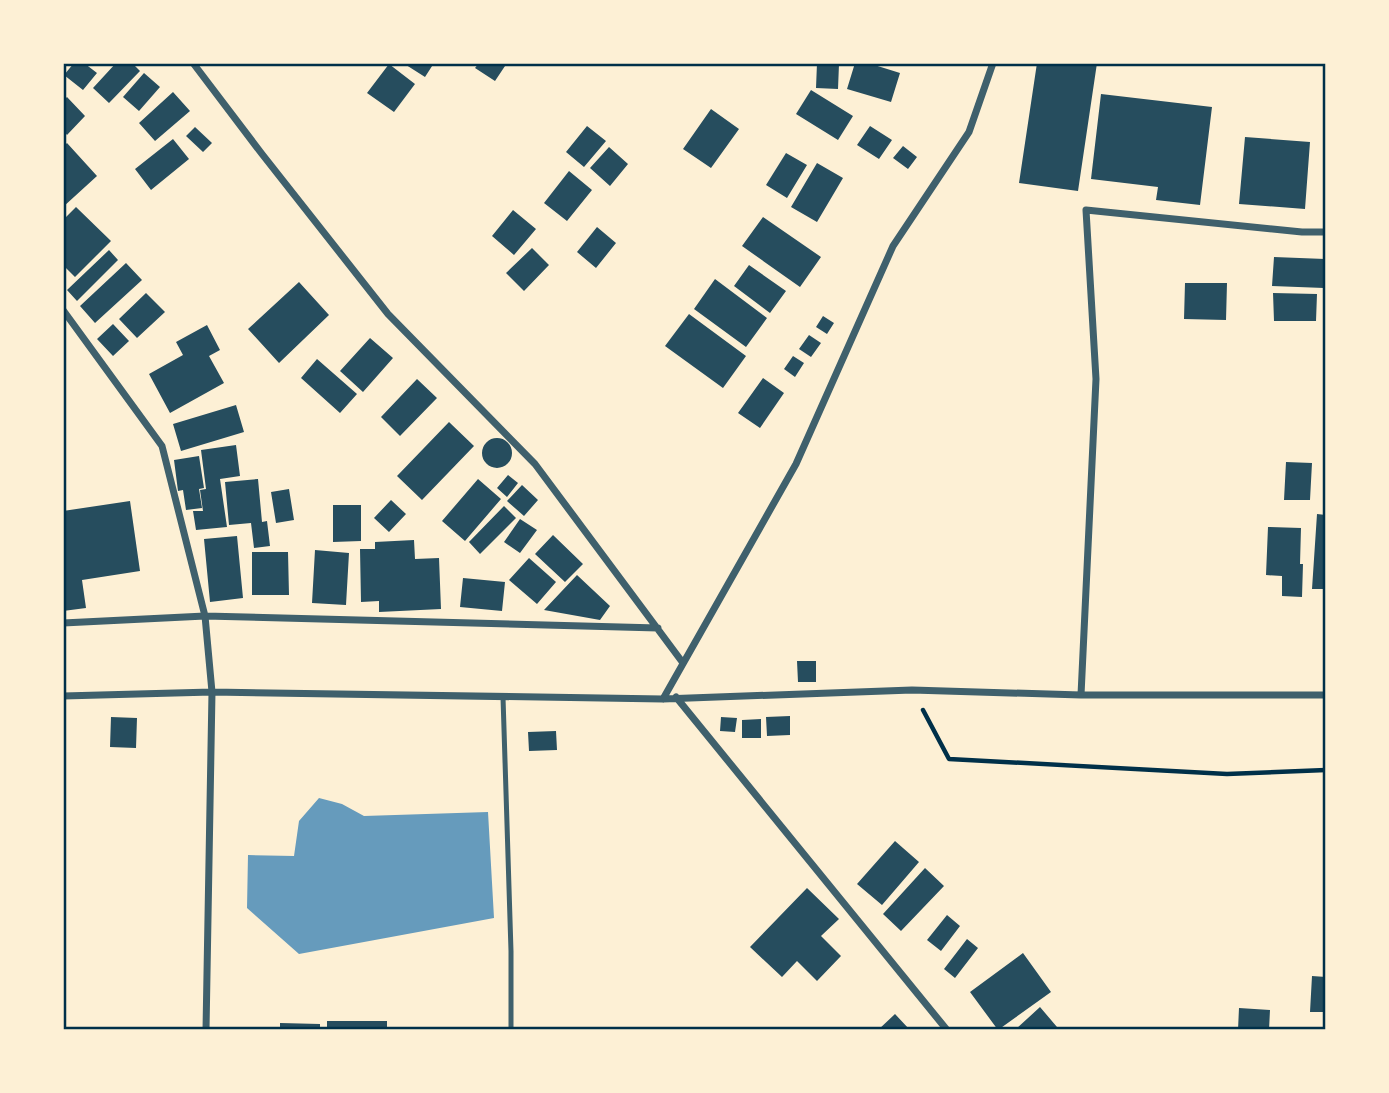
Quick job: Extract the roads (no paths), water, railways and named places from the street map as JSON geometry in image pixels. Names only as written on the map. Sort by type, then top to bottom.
[{"type":"street","points":[[193,63],[388,314],[535,464],[683,663]]},
{"type":"street","points":[[663,699],[796,464],[893,246],[969,132],[993,63]]},
{"type":"street","points":[[1081,695],[1096,379],[1086,210],[1302,232],[1326,232]]},
{"type":"street","points":[[63,310],[162,446],[205,616],[212,692],[206,1030]]},
{"type":"street","points":[[63,623],[205,616],[658,628]]},
{"type":"street","points":[[63,696],[212,692],[663,699],[912,690],[1081,695],[1326,695]]},
{"type":"street","points":[[676,697],[947,1030]]},
{"type":"lane","points":[[503,697],[511,1030]]},
{"type":"water","points":[[319,798],[342,804],[364,816],[488,812],[494,918],[299,954],[247,908],[248,855],[294,856],[299,821]]}]
